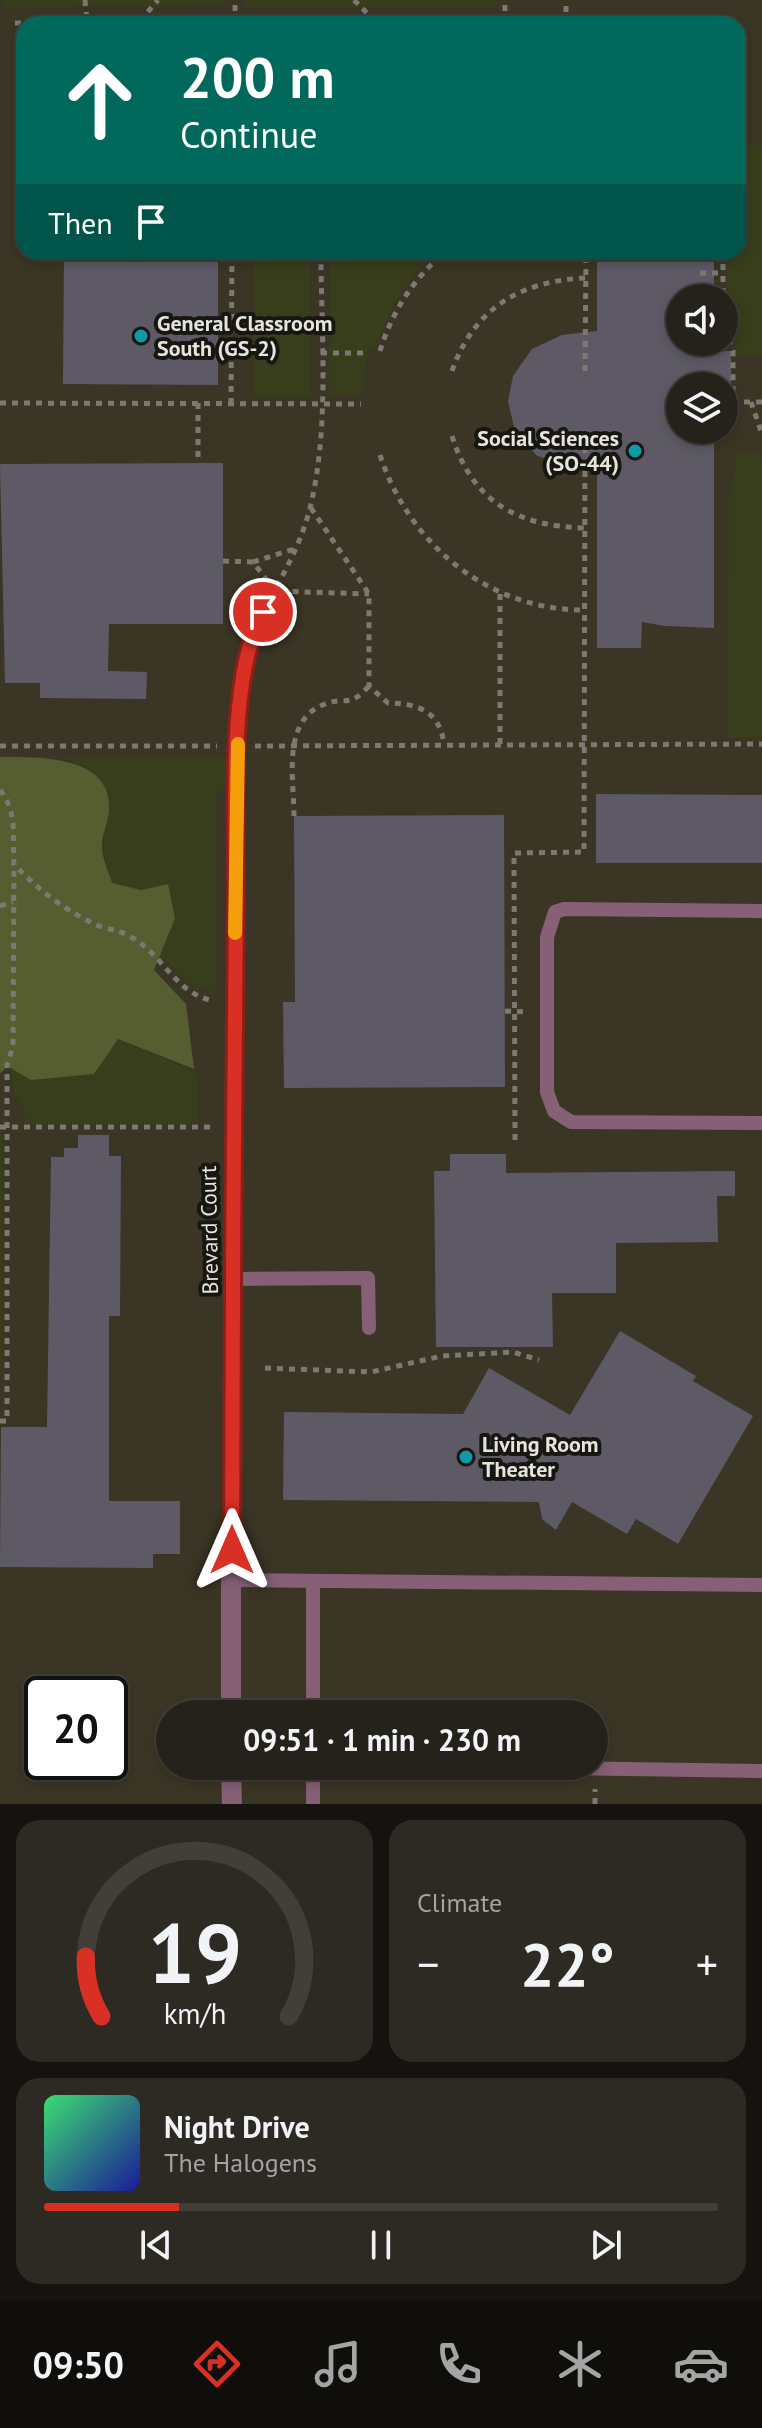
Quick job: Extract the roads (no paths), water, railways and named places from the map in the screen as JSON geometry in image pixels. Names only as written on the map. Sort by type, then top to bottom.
[{"type":"street","name":"Brevard Court","points":[[231,1580],[231,1700]]},
{"type":"street","points":[[231,1780],[232,1804]]},
{"type":"lane","name":"Brevard Court","points":[[231,1580],[232,1134],[238,746],[242,675],[247,649],[263,612]]},
{"type":"lane","points":[[762,911],[564,909],[555,912],[547,937],[547,1092],[554,1111],[571,1122],[762,1123]]},
{"type":"lane","points":[[234,1279],[368,1278],[369,1328]]},
{"type":"lane","points":[[231,1580],[762,1585]]},
{"type":"lane","points":[[313,1581],[313,1700]]},
{"type":"lane","points":[[608,1769],[762,1771]]},
{"type":"lane","points":[[313,1780],[313,1804]]},
{"type":"place","name":"General Classroom South (GS-2)","points":[[141,336]]},
{"type":"place","name":"Social Sciences (SO-44)","points":[[635,451]]},
{"type":"place","name":"Living Room Theater","points":[[466,1457]]}]
